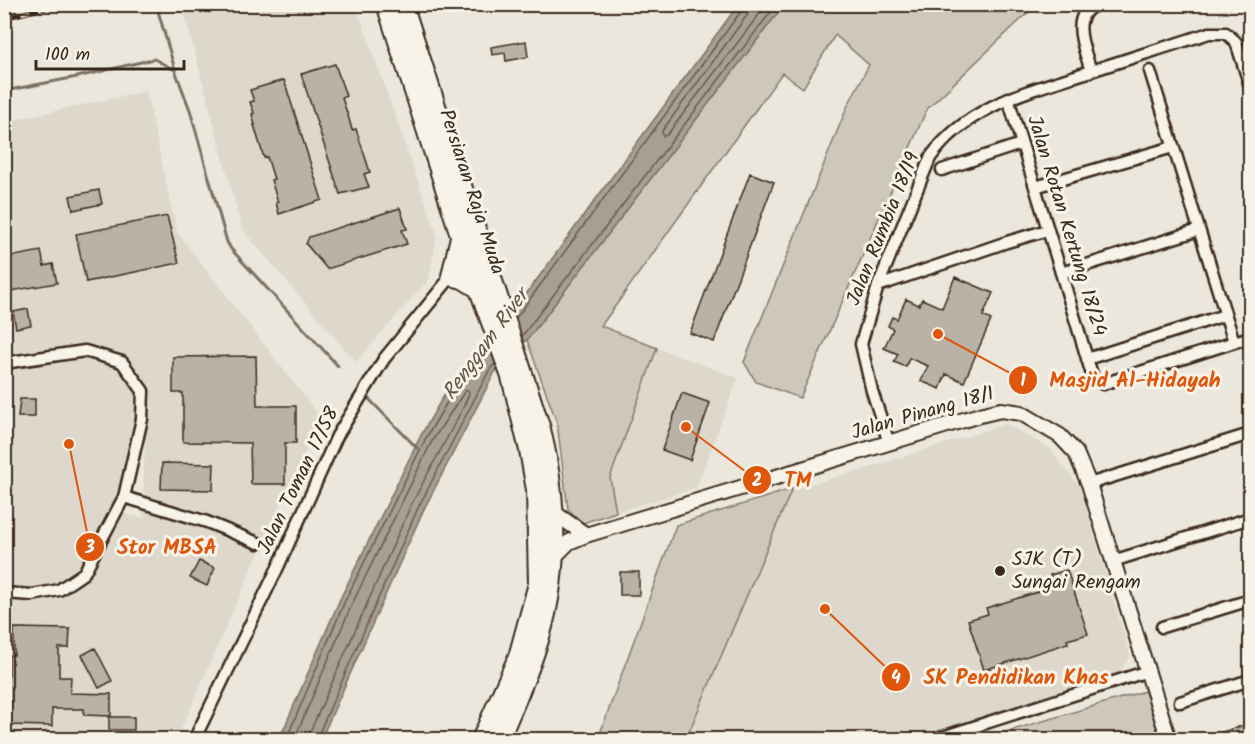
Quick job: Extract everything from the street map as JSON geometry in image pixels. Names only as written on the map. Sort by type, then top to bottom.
[{"type":"main road","name":"Persiaran Raja Muda","points":[[386,4],[467,256],[479,289],[499,319]]},
{"type":"main road","name":"Persiaran Raja Muda","points":[[403,4],[482,243],[499,319],[516,372],[542,429],[548,458],[555,556],[550,597],[535,654],[499,740]]},
{"type":"main road","points":[[460,235],[451,276],[463,279],[479,289]]},
{"type":"main road","name":"Persiaran Raja Muda","points":[[481,740],[518,657],[538,584],[536,490],[516,372]]},
{"type":"street","points":[[1091,71],[1079,31],[1081,18],[1090,7],[1098,4]]},
{"type":"street","name":"Jalan Rumbia 18/19","points":[[889,443],[872,391],[861,344],[879,286],[930,158],[945,139],[969,118],[1008,98],[1209,33],[1226,33],[1236,42],[1251,86]]},
{"type":"street","points":[[1150,71],[1234,342]]},
{"type":"street","name":"Jalan Rotan Kertung 18/24","points":[[1008,98],[1093,378],[1103,384],[1251,337]]},
{"type":"street","points":[[942,170],[1022,144]]},
{"type":"street","points":[[1035,187],[1173,147]]},
{"type":"street","points":[[879,286],[1048,230]]},
{"type":"street","points":[[1061,273],[1199,231]]},
{"type":"street","name":"Jalan Toman 17/58","points":[[194,740],[279,565],[337,436],[384,359],[467,256],[482,243]]},
{"type":"street","points":[[1087,359],[1225,315]]},
{"type":"street","points":[[4,363],[86,351],[122,362],[143,391],[142,419],[124,496],[84,573],[59,590],[32,595],[4,593]]},
{"type":"street","name":"Jalan Pinang 18/1","points":[[555,556],[569,542],[586,535],[980,415],[1001,410],[1021,413],[1060,436],[1076,453],[1089,484],[1169,740]]},
{"type":"street","points":[[1089,484],[1251,434]]},
{"type":"street","points":[[124,496],[207,522],[258,543]]},
{"type":"street","points":[[553,512],[586,535]]},
{"type":"street","points":[[1113,561],[1251,518]]},
{"type":"street","points":[[1162,627],[1251,600]]},
{"type":"street","points":[[933,740],[1148,671]]},
{"type":"street","points":[[1180,702],[1251,680]]},
{"type":"shaded area","points":[[211,4],[356,5],[437,235],[429,279],[356,362],[242,229],[184,12]]},
{"type":"shaded area","points":[[784,5],[1036,5],[927,109],[800,398],[756,382],[744,362],[847,107],[869,65],[835,35],[803,88],[782,73],[601,326],[657,348],[610,478],[616,512],[583,523],[568,509],[557,423],[527,340]]},
{"type":"shaded area","points":[[146,91],[177,232],[321,418],[257,556],[177,739],[66,740],[5,736],[4,122]],"holes":[[[145,422],[143,518],[123,514],[90,564],[124,497]]]},
{"type":"shaded area","points":[[657,348],[738,378],[696,488],[616,512],[610,478]]},
{"type":"shaded area","points":[[1006,424],[1049,448],[1080,487],[1130,655],[1121,672],[944,729],[897,739],[686,740],[792,489],[865,469]]},
{"type":"shaded area","points":[[792,489],[686,739],[598,739],[676,525]]},
{"type":"shaded area","points":[[1145,691],[1160,739],[982,739]]},
{"type":"water","name":"Renggam River","points":[[738,5],[784,5],[527,340],[495,372],[423,511],[321,739],[279,740],[340,599],[421,435],[447,390],[516,308]]},
{"type":"building","points":[[526,41],[528,57],[506,61],[505,53],[492,55],[491,47]]},
{"type":"building","points":[[335,64],[346,96],[342,98],[352,130],[356,129],[370,172],[364,174],[369,187],[340,194],[301,74]]},
{"type":"building","points":[[284,80],[322,200],[279,214],[271,180],[274,179],[267,157],[264,158],[254,125],[252,114],[254,113],[250,102],[254,101],[250,90]]},
{"type":"building","points":[[750,173],[774,182],[714,342],[690,333]]},
{"type":"building","points":[[99,190],[102,204],[73,210],[70,196]]},
{"type":"building","points":[[400,208],[407,229],[402,230],[407,244],[327,269],[306,244],[309,237]]},
{"type":"building","points":[[167,216],[179,263],[86,282],[76,234]]},
{"type":"building","points":[[41,251],[44,266],[53,264],[57,283],[11,291],[4,258]]},
{"type":"building","points":[[955,277],[993,293],[983,316],[991,320],[964,382],[946,374],[940,389],[921,381],[928,366],[909,358],[906,367],[894,362],[898,354],[884,348],[893,329],[888,326],[892,317],[897,319],[906,299],[919,305],[922,299],[942,308]]},
{"type":"building","points":[[28,309],[31,325],[16,328],[13,312]]},
{"type":"building","points":[[256,356],[257,406],[296,406],[296,443],[285,443],[285,484],[251,484],[250,443],[183,442],[183,393],[173,393],[173,357]]},
{"type":"building","points":[[682,393],[710,403],[690,460],[662,450]]},
{"type":"building","points":[[20,399],[35,399],[35,417],[18,417]]},
{"type":"building","points":[[162,463],[214,464],[213,490],[161,489]]},
{"type":"building","points":[[199,561],[215,568],[207,586],[190,578]]},
{"type":"building","points":[[1067,570],[1088,634],[1067,640],[1068,643],[984,670],[968,620],[988,614],[986,608],[1054,587],[1050,575]]},
{"type":"building","points":[[620,572],[639,572],[639,595],[620,595]]},
{"type":"building","points":[[14,628],[70,629],[69,648],[59,648],[59,677],[71,677],[70,693],[111,694],[111,716],[84,715],[84,709],[52,709],[52,726],[4,725],[4,676],[9,676],[9,655],[14,655]]},
{"type":"building","points":[[95,648],[112,681],[99,688],[82,655]]},
{"type":"building","points":[[109,717],[134,717],[134,730],[109,730]]},
{"type":"building","points":[[1251,723],[1251,740],[1203,740],[1203,738]]},
{"type":"waterway","points":[[156,4],[175,70],[190,110],[227,242],[338,366]]},
{"type":"waterway","points":[[4,91],[154,59],[175,70]]},
{"type":"waterway","points":[[367,397],[417,448]]},
{"type":"railway","points":[[4,18],[60,4]]},
{"type":"place","name":"Masjid Al-Hidayah","points":[[938,334]]},
{"type":"place","name":"TM","points":[[686,427]]},
{"type":"place","name":"Stor MBSA","points":[[69,444]]},
{"type":"place","name":"SJK (T) Sungai Rengam","points":[[1000,571]]},
{"type":"place","name":"SK Pendidikan Khas","points":[[825,609]]}]
